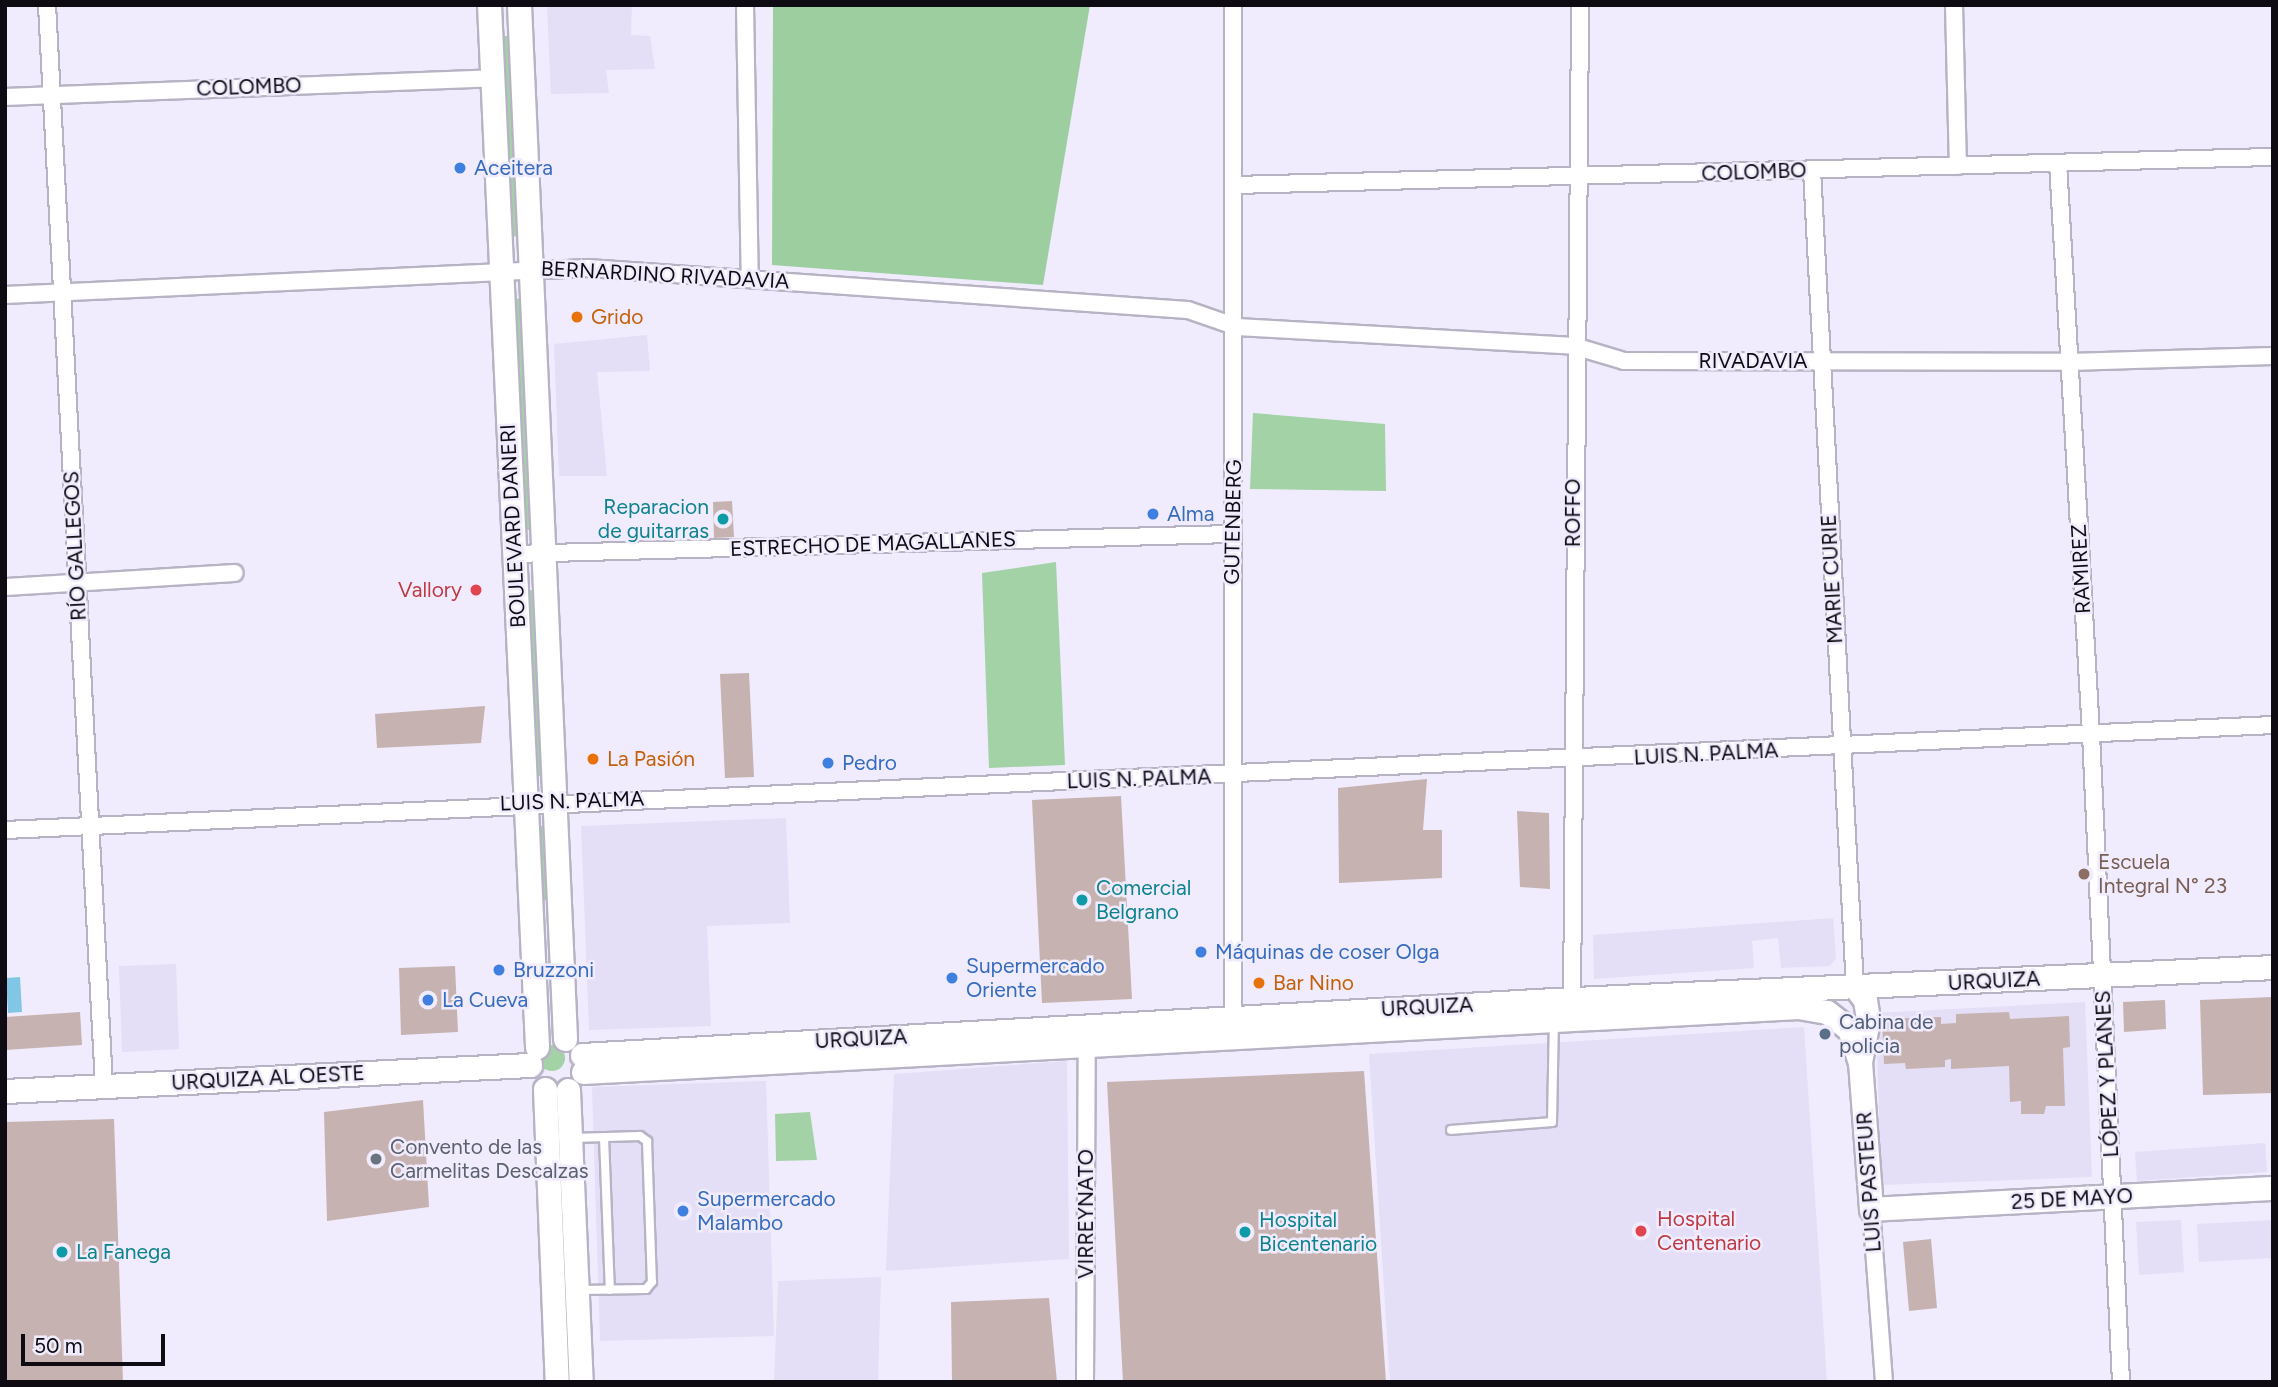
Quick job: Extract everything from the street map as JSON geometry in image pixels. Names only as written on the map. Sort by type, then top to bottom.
[{"type":"main road","points":[[489,13],[519,13]]},
{"type":"main road","name":"BOULEVARD DANERI","points":[[489,13],[526,802],[534,1056]]},
{"type":"main road","name":"BOULEVARD DANERI","points":[[519,13],[565,1039]]},
{"type":"main road","points":[[531,923],[560,923]]},
{"type":"main road","name":"URQUIZA","points":[[583,1064],[1563,1011],[1854,987],[2273,967]]},
{"type":"main road","name":"LUIS PASTEUR","points":[[1854,987],[1865,1000],[1868,1020],[1860,1062],[1871,1209]]},
{"type":"main road","name":"URQUIZA","points":[[1563,1011],[1798,1007],[1827,1012],[1849,1029],[1860,1062]]},
{"type":"main road","name":"URQUIZA","points":[[583,1064],[1087,1046],[1233,1028]]},
{"type":"main road","points":[[556,1382],[556,1089],[583,1064],[565,1039],[550,1039],[534,1056],[534,1079],[556,1089],[570,1138],[581,1382]]},
{"type":"main road","name":"URQUIZA AL OESTE","points":[[5,1091],[534,1056]]},
{"type":"main road","name":"25 DE MAYO","points":[[1871,1209],[2273,1188]]},
{"type":"street","name":"RÍO GALLEGOS","points":[[47,5],[104,1086]]},
{"type":"street","points":[[745,5],[750,279]]},
{"type":"street","name":"GUTENBERG","points":[[1233,5],[1237,327],[1231,775],[1233,1028]]},
{"type":"street","name":"ROFFO","points":[[1563,1011],[1572,760],[1574,346],[1580,177],[1580,5]]},
{"type":"street","points":[[1954,5],[1958,166]]},
{"type":"street","name":"COLOMBO","points":[[5,97],[492,78]]},
{"type":"street","name":"COLOMBO","points":[[1235,185],[2273,157]]},
{"type":"street","name":"RAMIREZ","points":[[2058,163],[2103,975]]},
{"type":"street","name":"MARIE CURIE","points":[[1812,170],[1854,987]]},
{"type":"street","name":"BERNARDINO RIVADAVIA","points":[[5,295],[60,290],[531,268],[750,279],[1188,310],[1237,327]]},
{"type":"street","name":"RIVADAVIA","points":[[1237,327],[1574,346],[1625,361],[2069,362],[2273,356]]},
{"type":"street","name":"ESTRECHO DE MAGALLANES","points":[[514,554],[1233,534]]},
{"type":"street","points":[[5,587],[235,573]]},
{"type":"street","name":"LUIS N. PALMA","points":[[5,830],[526,802],[1572,760],[2273,725]]},
{"type":"street","name":"LÓPEZ Y PLANES","points":[[2103,975],[2121,1382]]},
{"type":"street","name":"VIRREYNATO","points":[[1086,1382],[1087,1046]]},
{"type":"street","name":"LUIS PASTEUR","points":[[1871,1209],[1885,1382]]},
{"type":"lane","points":[[1451,1130],[1552,1122],[1563,1011]]},
{"type":"lane","points":[[604,1137],[610,1290]]},
{"type":"lane","points":[[570,1138],[647,1140],[652,1282],[646,1289],[577,1290]]},
{"type":"shaded area","points":[[547,5],[632,5],[631,35],[650,36],[655,69],[606,70],[609,93],[551,94]]},
{"type":"shaded area","points":[[647,335],[650,371],[597,372],[607,476],[559,476],[554,344]]},
{"type":"shaded area","points":[[786,818],[790,923],[707,926],[711,1026],[589,1030],[581,826]]},
{"type":"shaded area","points":[[1833,918],[1836,958],[1830,966],[1781,968],[1778,938],[1752,941],[1754,968],[1594,979],[1593,935]]},
{"type":"shaded area","points":[[176,964],[179,1049],[122,1052],[119,966]]},
{"type":"shaded area","points":[[2085,1002],[2092,1177],[1881,1185],[1876,1013]]},
{"type":"shaded area","name":"Hospital Centenario","points":[[1804,1027],[1827,1382],[1390,1382],[1369,1054]]},
{"type":"shaded area","points":[[1067,1061],[1069,1259],[886,1271],[894,1074]]},
{"type":"shaded area","name":"Supermercado Malambo","points":[[766,1081],[774,1336],[600,1341],[592,1087]]},
{"type":"shaded area","points":[[2265,1143],[2267,1172],[2137,1181],[2135,1152]]},
{"type":"shaded area","points":[[2181,1220],[2184,1272],[2139,1275],[2136,1222]]},
{"type":"shaded area","points":[[2273,1220],[2273,1258],[2199,1262],[2197,1224]]},
{"type":"shaded area","points":[[881,1277],[878,1382],[774,1382],[778,1281]]},
{"type":"green space","points":[[773,5],[1090,5],[1043,285],[772,265]]},
{"type":"green space","points":[[503,36],[508,36],[517,236],[511,237]]},
{"type":"green space","points":[[522,298],[531,530],[526,530],[516,299]]},
{"type":"green space","points":[[1253,413],[1385,424],[1386,491],[1250,489]]},
{"type":"green space","points":[[1056,562],[1065,765],[989,768],[982,573]]},
{"type":"green space","points":[[527,590],[533,590],[541,776],[536,776]]},
{"type":"green space","points":[[540,826],[545,826],[548,900],[542,900]]},
{"type":"green space","points":[[552,1045],[561,1049],[565,1058],[561,1067],[552,1071],[543,1067],[539,1058],[543,1049]]},
{"type":"green space","points":[[810,1112],[817,1160],[776,1161],[775,1114]]},
{"type":"water","points":[[20,977],[22,1012],[8,1013],[6,978]]},
{"type":"building","name":"Reparacion de guitarras","points":[[732,501],[734,537],[714,538],[713,502]]},
{"type":"building","points":[[749,673],[754,777],[725,778],[720,674]]},
{"type":"building","points":[[485,706],[481,743],[377,748],[375,714]]},
{"type":"building","points":[[1427,779],[1423,830],[1442,830],[1442,878],[1339,883],[1338,788]]},
{"type":"building","name":"Comercial Belgrano","points":[[1121,796],[1132,999],[1042,1003],[1032,800]]},
{"type":"building","points":[[1517,811],[1549,813],[1550,889],[1520,887]]},
{"type":"building","name":"La Cueva","points":[[455,966],[458,1032],[401,1035],[399,968]]},
{"type":"building","points":[[2273,997],[2273,1093],[2203,1095],[2200,1000]]},
{"type":"building","points":[[2165,1000],[2166,1029],[2124,1032],[2123,1002]]},
{"type":"building","points":[[80,1012],[82,1045],[5,1050],[5,1017]]},
{"type":"building","points":[[2009,1012],[2010,1019],[2069,1016],[2070,1047],[2063,1048],[2065,1106],[2046,1106],[2044,1114],[2021,1114],[2021,1101],[2010,1102],[2009,1066],[1951,1069],[1951,1059],[1945,1060],[1945,1067],[1906,1069],[1905,1063],[1884,1064],[1882,1019],[1941,1017],[1941,1024],[1956,1023],[1956,1014]]},
{"type":"building","name":"Hospital Bicentenario","points":[[1364,1071],[1386,1382],[1123,1382],[1107,1082]]},
{"type":"building","name":"Convento de las Carmelitas Descalzas","points":[[423,1100],[429,1207],[327,1221],[324,1112]]},
{"type":"building","name":"La Fanega","points":[[114,1119],[123,1382],[5,1382],[5,1122]]},
{"type":"building","points":[[1931,1239],[1937,1308],[1909,1311],[1903,1242]]},
{"type":"building","points":[[1049,1298],[1057,1382],[952,1382],[951,1302]]},
{"type":"place","name":"Aceitera","points":[[460,168]]},
{"type":"place","name":"Grido","points":[[577,317]]},
{"type":"place","name":"Alma","points":[[1153,514]]},
{"type":"place","name":"Reparacion de guitarras","points":[[723,519]]},
{"type":"place","name":"Vallory","points":[[476,590]]},
{"type":"place","name":"La Pasión","points":[[593,759]]},
{"type":"place","name":"Pedro","points":[[828,763]]},
{"type":"place","name":"Escuela Integral N° 23","points":[[2084,874]]},
{"type":"place","name":"Comercial Belgrano","points":[[1082,900]]},
{"type":"place","name":"Máquinas de coser Olga","points":[[1201,952]]},
{"type":"place","name":"Bruzzoni","points":[[499,970]]},
{"type":"place","name":"Supermercado Oriente","points":[[952,978]]},
{"type":"place","name":"Bar Nino","points":[[1259,983]]},
{"type":"place","name":"La Cueva","points":[[428,1000]]},
{"type":"place","name":"Cabina de policia","points":[[1825,1034]]},
{"type":"place","name":"Convento de las Carmelitas Descalzas","points":[[376,1159]]},
{"type":"place","name":"Supermercado Malambo","points":[[683,1211]]},
{"type":"place","name":"Hospital Centenario","points":[[1641,1231]]},
{"type":"place","name":"Hospital Bicentenario","points":[[1245,1232]]},
{"type":"place","name":"La Fanega","points":[[62,1252]]}]
